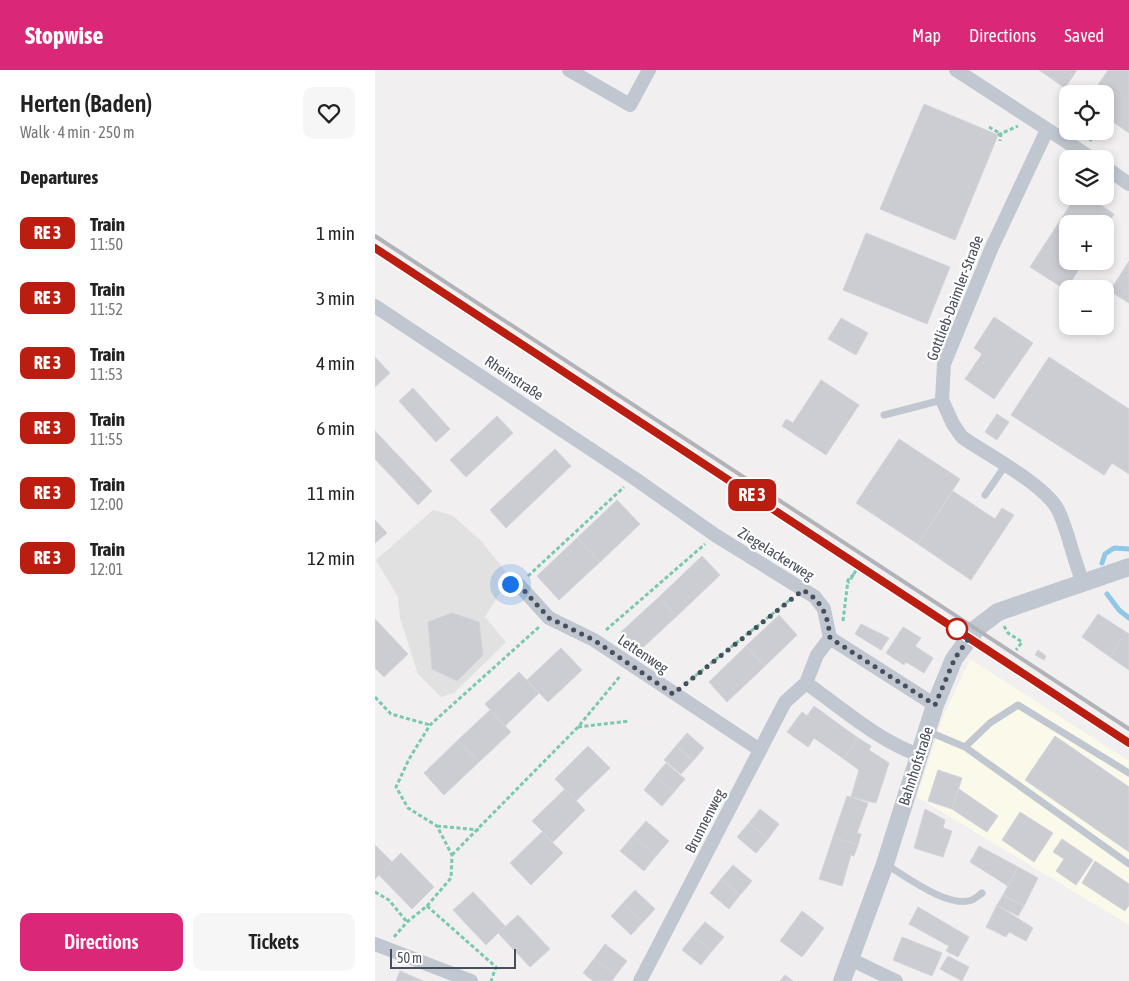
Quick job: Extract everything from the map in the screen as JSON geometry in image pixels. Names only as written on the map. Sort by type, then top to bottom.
[{"type":"street","points":[[569,70],[630,104],[649,70]]},
{"type":"street","points":[[956,70],[1079,150]]},
{"type":"street","name":"Gottlieb-Daimler-Straße","points":[[1047,130],[992,247],[944,364],[942,400],[953,424],[962,437],[1041,490],[1053,503],[1059,512],[1074,562],[1083,582]]},
{"type":"street","points":[[1114,173],[1129,184]]},
{"type":"street","name":"Rheinstraße","points":[[375,306],[634,478]]},
{"type":"street","name":"Ziegelackerweg","points":[[634,478],[715,535],[815,597],[825,609],[835,641]]},
{"type":"street","name":"Bahnhofstraße","points":[[842,981],[885,864],[935,705],[955,658],[977,628],[998,612],[1129,566]]},
{"type":"street","name":"Lettenweg","points":[[515,584],[549,618],[594,640],[629,665],[760,750]]},
{"type":"street","points":[[919,755],[901,749],[880,736],[806,683],[817,655],[835,641],[935,705]]},
{"type":"street","name":"Brunnenweg","points":[[640,981],[785,702],[806,683]]},
{"type":"street","points":[[380,945],[471,981]]},
{"type":"street","points":[[850,959],[896,981]]},
{"type":"lane","points":[[884,415],[942,400]]},
{"type":"lane","points":[[985,495],[1005,466]]},
{"type":"lane","points":[[965,747],[990,723],[1018,705],[1129,774]]},
{"type":"lane","points":[[927,731],[965,747],[1129,864]]},
{"type":"lane","points":[[885,864],[942,897],[955,902],[973,900],[982,893]]},
{"type":"path","points":[[989,127],[1001,134],[1000,141]]},
{"type":"path","points":[[515,584],[634,478]]},
{"type":"path","points":[[594,640],[715,535]]},
{"type":"path","points":[[835,641],[848,583],[857,568]]},
{"type":"path","points":[[673,694],[803,590]]},
{"type":"path","points":[[480,830],[437,826],[408,808],[397,787],[409,758],[430,725],[549,618]]},
{"type":"path","points":[[1002,624],[1009,633],[1022,642],[1016,650]]},
{"type":"path","points":[[453,855],[480,830],[578,727],[629,665]]},
{"type":"path","points":[[375,697],[391,714],[430,725]]},
{"type":"path","points":[[578,727],[629,721]]},
{"type":"path","points":[[380,945],[427,906],[451,878],[453,855],[437,826]]},
{"type":"path","points":[[375,892],[389,900],[407,922]]},
{"type":"path","points":[[427,906],[496,967],[491,981]]},
{"type":"shaded area","points":[[433,510],[452,515],[481,541],[510,577],[485,617],[506,642],[454,693],[441,697],[418,674],[400,618],[398,597],[376,560]]},
{"type":"shaded area","points":[[970,659],[1129,761],[1129,925],[917,797],[943,717]]},
{"type":"building","points":[[1039,70],[1077,70],[1067,85],[1061,85]]},
{"type":"building","points":[[1108,70],[1129,70],[1129,133],[1114,122],[1114,85],[1098,85]]},
{"type":"building","points":[[924,104],[998,135],[955,240],[880,209]]},
{"type":"building","points":[[1070,205],[1100,205],[1114,214],[1113,215],[1064,215]]},
{"type":"building","points":[[1059,222],[1059,270],[1078,270],[1072,280],[1059,280],[1059,286],[1030,267]]},
{"type":"building","points":[[866,233],[950,267],[927,324],[843,290]]},
{"type":"building","points":[[1129,261],[1129,303],[1114,294],[1114,285]]},
{"type":"building","points":[[994,317],[1033,343],[994,399],[965,379],[982,354],[974,348]]},
{"type":"building","points":[[841,318],[868,333],[856,355],[828,339]]},
{"type":"building","points":[[375,357],[390,373],[375,387]]},
{"type":"building","points":[[1049,357],[1129,409],[1129,474],[1112,463],[1104,475],[1011,415]]},
{"type":"building","points":[[821,380],[859,405],[826,455],[782,426],[786,419],[793,423]]},
{"type":"building","points":[[413,388],[450,429],[436,442],[399,401]]},
{"type":"building","points":[[997,414],[1009,422],[997,440],[985,432]]},
{"type":"building","points":[[497,416],[513,433],[466,477],[450,460]]},
{"type":"building","points":[[375,431],[432,491],[418,505],[375,459]]},
{"type":"building","points":[[899,439],[960,479],[918,544],[856,503]]},
{"type":"building","points":[[555,449],[571,466],[506,528],[490,510]]},
{"type":"building","points":[[953,491],[995,519],[1002,508],[1014,515],[971,580],[918,544]]},
{"type":"building","points":[[617,500],[640,524],[600,562],[577,538]]},
{"type":"building","points":[[375,520],[387,533],[375,543]]},
{"type":"building","points":[[577,538],[600,562],[559,600],[537,576]]},
{"type":"building","points":[[702,556],[720,575],[677,616],[659,597]]},
{"type":"building","points":[[659,597],[677,616],[639,651],[621,632]]},
{"type":"building","points":[[452,613],[479,622],[483,655],[457,681],[432,669],[428,622]]},
{"type":"building","points":[[1098,614],[1126,632],[1110,657],[1082,637]]},
{"type":"building","points":[[779,615],[797,635],[765,666],[746,646]]},
{"type":"building","points":[[375,619],[408,654],[384,677],[375,668]]},
{"type":"building","points":[[861,624],[889,638],[881,650],[855,634]]},
{"type":"building","points":[[903,627],[921,638],[915,646],[933,658],[924,673],[906,662],[904,665],[886,653]]},
{"type":"building","points":[[1126,632],[1129,634],[1129,670],[1110,657]]},
{"type":"building","points":[[746,646],[765,666],[727,702],[709,682]]},
{"type":"building","points":[[561,648],[582,670],[548,702],[527,680]]},
{"type":"building","points":[[1038,650],[1046,656],[1044,660],[1035,655]]},
{"type":"building","points":[[519,672],[539,693],[505,726],[485,704]]},
{"type":"building","points":[[814,706],[858,738],[844,759],[814,738],[808,747],[787,732],[802,712],[807,716]]},
{"type":"building","points":[[490,710],[511,732],[479,762],[458,740]]},
{"type":"building","points":[[687,733],[704,748],[693,761],[676,746]]},
{"type":"building","points":[[1055,736],[1129,787],[1129,852],[1025,780]]},
{"type":"building","points":[[858,738],[871,746],[869,750],[889,763],[876,803],[851,797],[859,770],[844,759]]},
{"type":"building","points":[[458,740],[479,762],[444,795],[424,773]]},
{"type":"building","points":[[588,746],[610,768],[576,801],[555,779]]},
{"type":"building","points":[[676,746],[693,761],[681,774],[664,760]]},
{"type":"building","points":[[666,763],[685,779],[674,792],[655,776]]},
{"type":"building","points":[[938,770],[962,778],[952,809],[928,801]]},
{"type":"building","points":[[655,776],[674,792],[662,806],[644,790]]},
{"type":"building","points":[[565,789],[585,810],[553,842],[532,821]]},
{"type":"building","points":[[959,789],[998,816],[987,832],[952,809]]},
{"type":"building","points":[[847,796],[868,803],[857,833],[861,834],[858,845],[833,837]]},
{"type":"building","points":[[760,809],[779,824],[768,839],[749,823]]},
{"type":"building","points":[[925,809],[945,820],[943,828],[952,831],[943,857],[914,848]]},
{"type":"building","points":[[1020,812],[1053,833],[1034,862],[1002,840]]},
{"type":"building","points":[[646,821],[669,841],[656,856],[633,836]]},
{"type":"building","points":[[749,823],[768,839],[756,853],[737,837]]},
{"type":"building","points":[[542,832],[563,853],[531,885],[510,863]]},
{"type":"building","points":[[633,836],[656,856],[644,871],[620,851]]},
{"type":"building","points":[[833,837],[858,845],[854,856],[851,855],[842,886],[819,879]]},
{"type":"building","points":[[1062,839],[1093,860],[1076,885],[1056,871],[1064,859],[1053,852]]},
{"type":"building","points":[[375,845],[392,862],[375,879]]},
{"type":"building","points":[[979,846],[1018,867],[1008,886],[970,862]]},
{"type":"building","points":[[401,853],[434,887],[412,909],[379,875]]},
{"type":"building","points":[[1095,861],[1129,884],[1129,905],[1125,911],[1082,883]]},
{"type":"building","points":[[733,865],[752,881],[740,895],[721,879]]},
{"type":"building","points":[[1018,867],[1038,878],[1024,906],[1003,895]]},
{"type":"building","points":[[721,879],[740,895],[729,909],[710,893]]},
{"type":"building","points":[[635,890],[655,909],[643,922],[623,903]]},
{"type":"building","points":[[473,892],[505,926],[486,945],[453,910]]},
{"type":"building","points":[[1003,895],[1024,906],[1018,916],[997,905]]},
{"type":"building","points":[[623,903],[643,922],[631,935],[611,916]]},
{"type":"building","points":[[997,905],[1033,928],[1026,941],[1009,932],[1006,937],[986,927]]},
{"type":"building","points":[[918,907],[969,937],[958,957],[946,951],[949,946],[909,924]]},
{"type":"building","points":[[802,911],[824,928],[802,957],[780,941]]},
{"type":"building","points":[[518,915],[550,949],[530,967],[498,933]]},
{"type":"building","points":[[705,922],[724,937],[712,951],[693,936]]},
{"type":"building","points":[[693,936],[712,951],[701,965],[682,950]]},
{"type":"building","points":[[902,937],[942,953],[932,976],[893,960]]},
{"type":"building","points":[[605,944],[627,961],[616,975],[594,959]]},
{"type":"building","points":[[948,956],[969,967],[962,981],[940,969]]},
{"type":"building","points":[[594,959],[616,975],[612,981],[593,981],[583,973]]},
{"type":"building","points":[[400,971],[423,981],[396,981]]},
{"type":"building","points":[[785,975],[793,981],[780,981]]},
{"type":"waterway","points":[[1102,563],[1105,554],[1114,548],[1129,549]]},
{"type":"waterway","points":[[1107,594],[1119,610],[1129,618]]},
{"type":"railway","points":[[375,236],[1129,729]]},
{"type":"railway","points":[[375,248],[1129,743]]},
{"type":"train","points":[[375,248],[1129,743]]},
{"type":"route","points":[[510,584],[519,585],[549,618],[594,640],[673,694],[803,590],[815,597],[825,609],[829,620],[830,638],[935,705],[955,658],[969,638],[957,629]]}]
